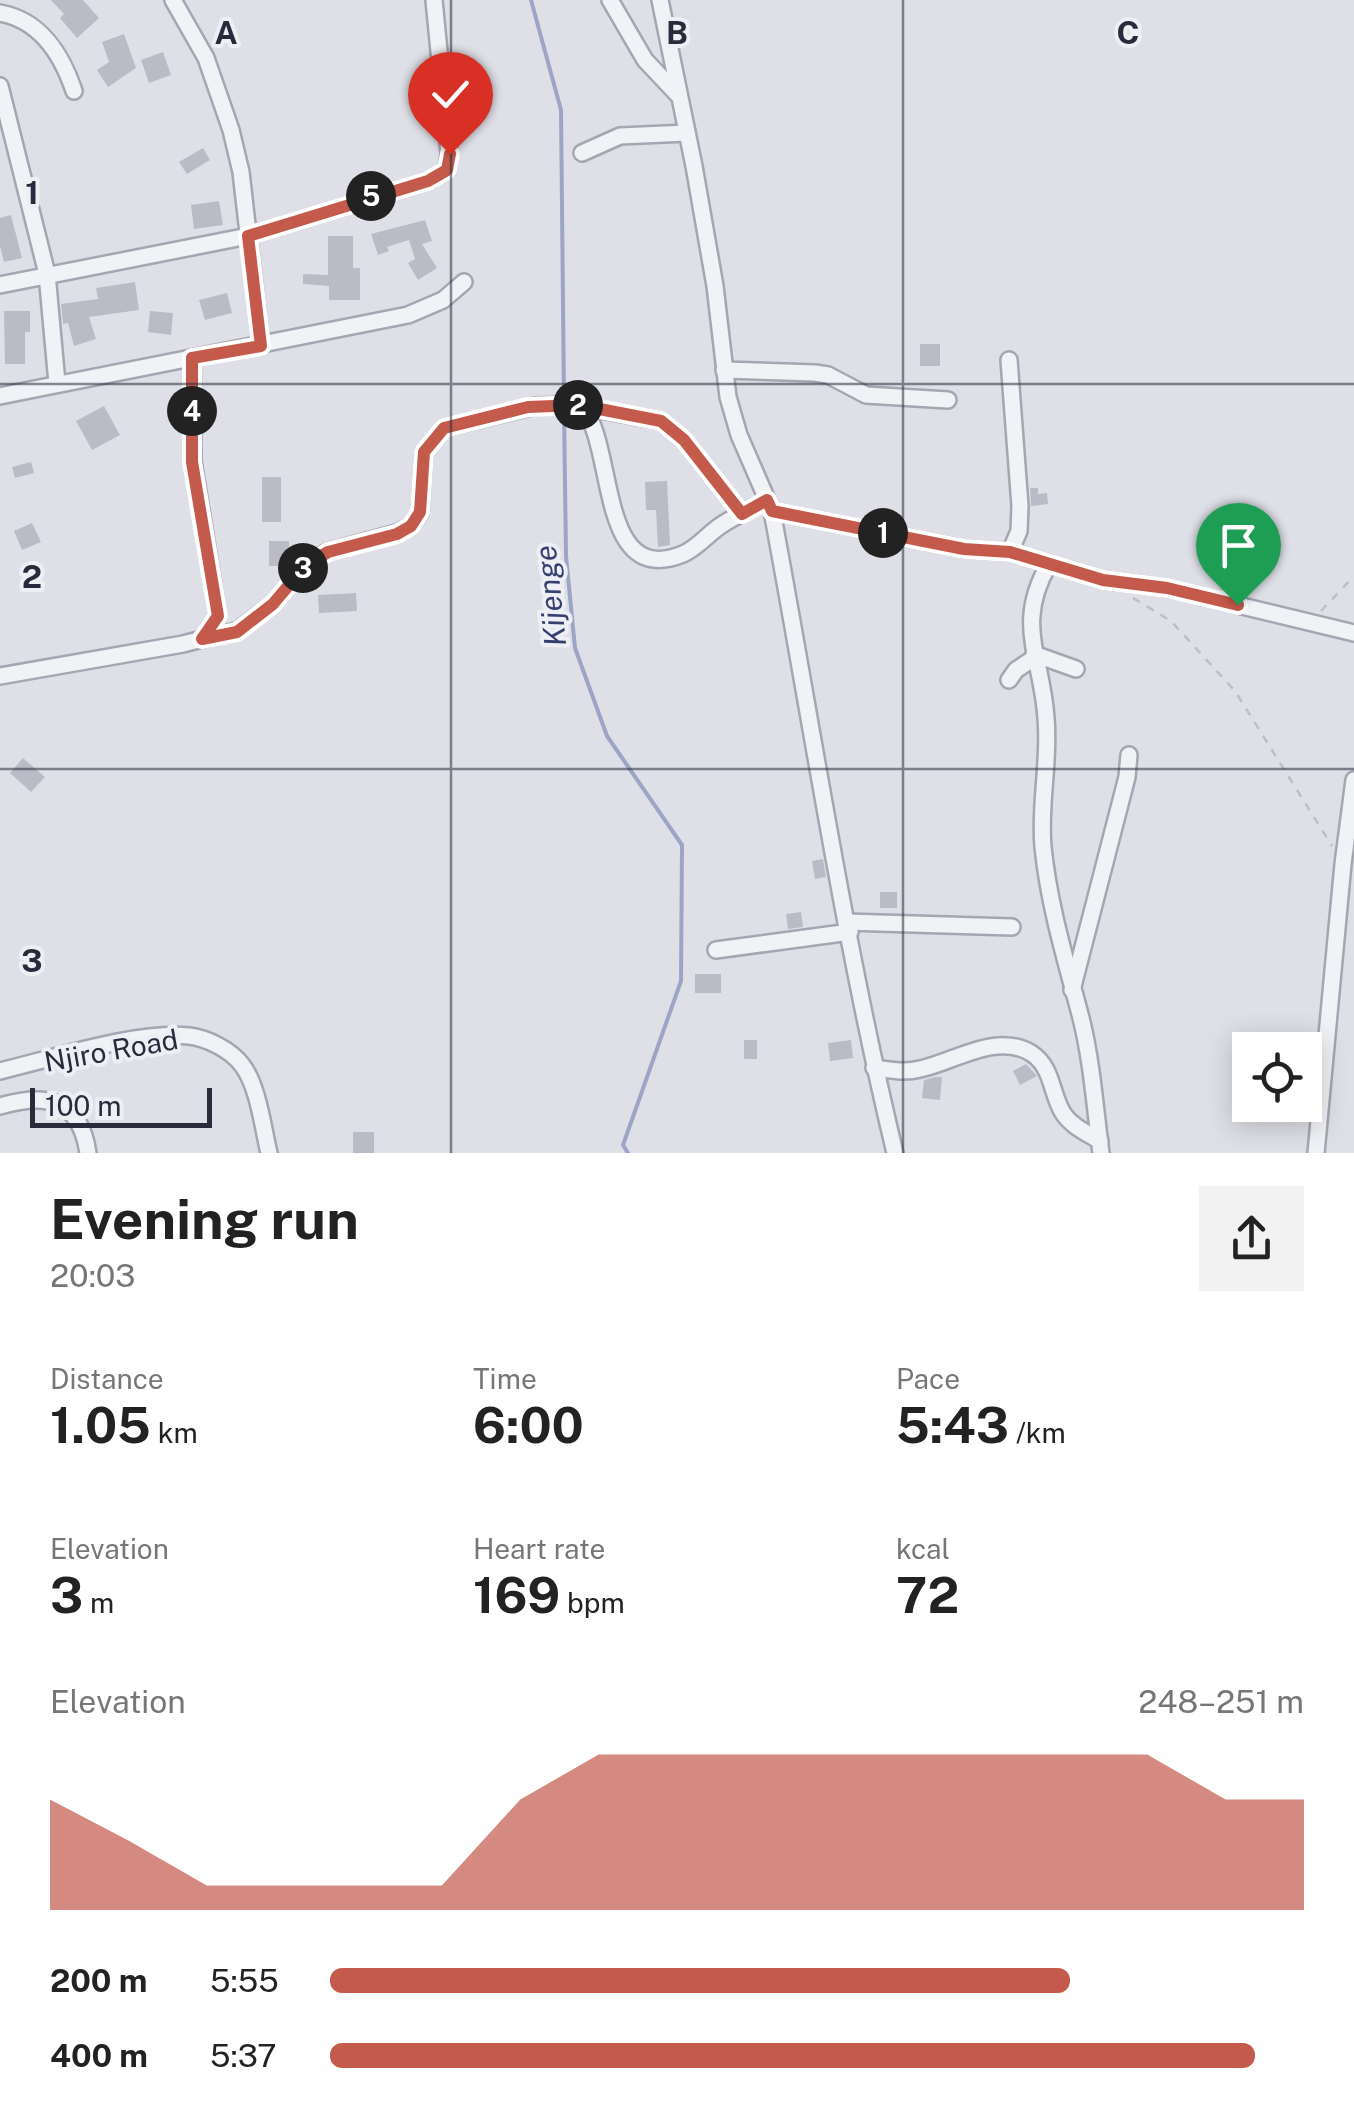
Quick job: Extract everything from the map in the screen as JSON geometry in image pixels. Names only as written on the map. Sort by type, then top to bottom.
[{"type":"street","points":[[173,0],[206,58],[242,172],[261,346]]},
{"type":"street","points":[[0,284],[248,236],[428,181],[447,170],[450,154],[434,0]]},
{"type":"street","points":[[610,0],[646,60],[677,94]]},
{"type":"street","points":[[660,0],[715,286],[724,370],[739,435],[770,505],[874,1068],[895,1153]]},
{"type":"street","points":[[0,13],[24,20],[41,34],[65,63],[74,91]]},
{"type":"street","points":[[0,86],[47,274],[57,383]]},
{"type":"street","points":[[582,152],[620,136],[687,133]]},
{"type":"street","points":[[0,396],[408,315],[443,300],[464,282]]},
{"type":"street","points":[[192,358],[192,462],[218,616],[202,639]]},
{"type":"street","points":[[1009,360],[1020,506],[1019,531],[1010,552]]},
{"type":"street","points":[[724,370],[815,373],[828,375],[866,396],[948,400]]},
{"type":"street","points":[[0,676],[237,632],[273,604],[305,566],[328,552],[397,534],[411,526],[420,512],[424,452],[444,428],[546,405],[582,406],[661,421],[684,440],[742,514]]},
{"type":"street","points":[[582,406],[595,432],[615,514],[635,552],[652,560],[684,553],[742,514],[770,505],[964,549],[1010,552],[1103,580],[1167,588],[1354,633]]},
{"type":"street","points":[[1049,564],[1035,588],[1030,621],[1046,719],[1043,846],[1055,917],[1082,1020],[1097,1104],[1100,1147]]},
{"type":"street","points":[[1034,656],[1076,668]]},
{"type":"street","points":[[1009,680],[1034,656]]},
{"type":"street","points":[[1072,990],[1128,777],[1129,754]]},
{"type":"street","points":[[1316,1153],[1354,780]]},
{"type":"street","points":[[716,950],[848,927],[1012,927]]},
{"type":"street","name":"Njiro Road","points":[[0,1071],[149,1038],[192,1036],[225,1050],[243,1066],[258,1105],[269,1153]]},
{"type":"street","points":[[874,1068],[918,1070],[992,1046],[1032,1053],[1043,1064],[1065,1117],[1100,1147]]},
{"type":"street","points":[[0,1106],[34,1100],[67,1108],[78,1116],[88,1153]]},
{"type":"path","points":[[1314,622],[1354,576]]},
{"type":"path","points":[[1103,580],[1170,621],[1235,691],[1343,864]]},
{"type":"building","points":[[51,0],[83,0],[99,18],[77,38]]},
{"type":"building","points":[[124,34],[136,68],[108,87],[97,70],[109,62],[102,42]]},
{"type":"building","points":[[163,52],[171,75],[149,83],[141,60]]},
{"type":"building","points":[[203,148],[210,160],[187,174],[179,162]]},
{"type":"building","points":[[219,201],[223,225],[194,229],[191,205]]},
{"type":"building","points":[[11,215],[22,258],[4,262],[0,218]]},
{"type":"building","points":[[425,220],[432,241],[422,244],[437,268],[418,280],[408,263],[415,259],[409,240],[387,247],[389,251],[378,255],[371,234]]},
{"type":"building","points":[[328,236],[353,236],[353,268],[360,268],[360,300],[329,300],[329,286],[303,284],[303,274],[328,275]]},
{"type":"building","points":[[135,282],[139,310],[89,317],[96,339],[74,346],[68,323],[63,324],[61,304],[98,299],[96,288]]},
{"type":"building","points":[[227,293],[232,313],[205,320],[199,300]]},
{"type":"building","points":[[4,311],[30,311],[30,332],[25,332],[25,364],[5,364]]},
{"type":"building","points":[[150,311],[173,313],[171,335],[148,332]]},
{"type":"building","points":[[920,344],[940,344],[940,366],[920,366]]},
{"type":"building","points":[[104,406],[120,435],[92,450],[76,421]]},
{"type":"building","points":[[31,462],[34,473],[15,478],[12,467]]},
{"type":"building","points":[[262,477],[281,477],[281,522],[262,522]]},
{"type":"building","points":[[667,481],[670,545],[658,547],[656,510],[646,510],[645,482]]},
{"type":"building","points":[[1030,488],[1038,488],[1038,494],[1047,493],[1048,504],[1031,506]]},
{"type":"building","points":[[32,523],[41,542],[22,550],[14,531]]},
{"type":"building","points":[[269,541],[289,541],[289,566],[269,566]]},
{"type":"building","points":[[356,593],[357,611],[319,613],[318,595]]},
{"type":"building","points":[[23,758],[45,777],[31,792],[10,773]]},
{"type":"building","points":[[823,859],[826,877],[815,879],[812,861]]},
{"type":"building","points":[[880,892],[897,892],[897,908],[880,908]]},
{"type":"building","points":[[801,912],[803,927],[788,929],[786,914]]},
{"type":"building","points":[[695,974],[721,974],[721,993],[695,993]]},
{"type":"building","points":[[744,1040],[757,1040],[757,1059],[744,1059]]},
{"type":"building","points":[[851,1040],[853,1058],[830,1061],[828,1043]]},
{"type":"building","points":[[1026,1064],[1037,1076],[1020,1085],[1013,1071]]},
{"type":"building","points":[[942,1077],[940,1100],[922,1098],[924,1080]]},
{"type":"building","points":[[353,1132],[374,1132],[374,1153],[353,1153]]},
{"type":"waterway","name":"Kijenge","points":[[531,0],[561,110],[564,401]]},
{"type":"waterway","name":"Kijenge","points":[[564,411],[566,556],[575,648],[607,736],[682,845],[681,981],[623,1145],[628,1153]]},
{"type":"route","points":[[450,154],[447,170],[428,181],[248,236],[261,346],[192,358],[192,462],[218,616],[202,639],[237,632],[273,604],[305,566],[328,552],[397,534],[411,526],[420,512],[424,452],[444,428],[546,405],[579,405],[661,421],[684,440],[742,514],[767,500],[772,511],[819,522],[964,549],[1010,552],[1103,580],[1167,588],[1238,605]]}]
